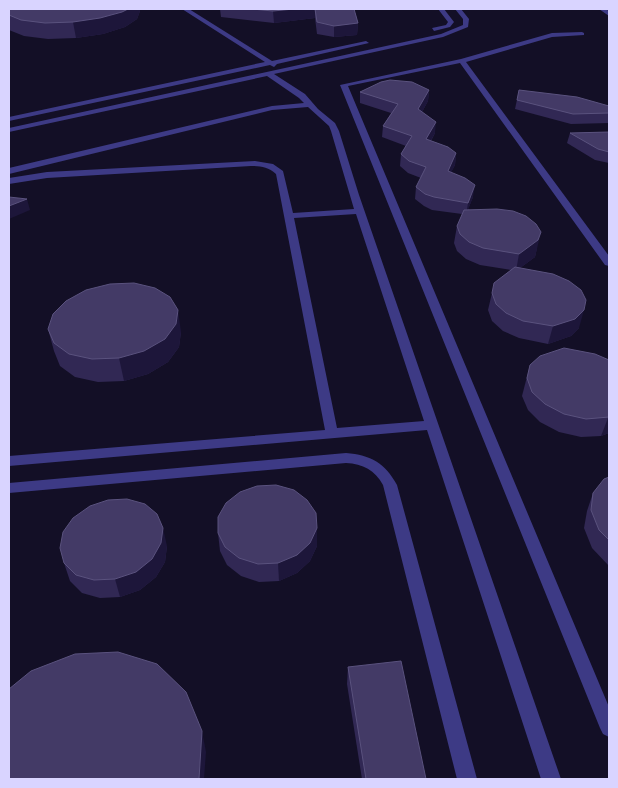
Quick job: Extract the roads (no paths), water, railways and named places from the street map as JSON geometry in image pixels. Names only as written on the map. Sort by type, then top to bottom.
[{"type":"lane","points":[[185,9],[269,68],[302,96],[335,131],[360,211],[551,779]]},
{"type":"lane","points":[[404,35],[448,26],[451,22],[441,9]]},
{"type":"lane","points":[[9,119],[269,68],[282,70],[454,32],[466,26],[467,22],[458,9]]},
{"type":"lane","points":[[602,9],[609,14]]},
{"type":"lane","points":[[582,34],[552,35],[462,61],[344,85],[609,728]]},
{"type":"lane","points":[[9,130],[378,41]]},
{"type":"lane","points":[[462,61],[609,263]]},
{"type":"lane","points":[[9,171],[272,108],[311,105]]},
{"type":"lane","points":[[9,181],[47,175],[271,165],[280,173],[332,434]]},
{"type":"lane","points":[[289,216],[360,211]]},
{"type":"lane","points":[[9,461],[433,425]]},
{"type":"lane","points":[[9,488],[346,458],[370,461],[386,476],[390,485],[467,779]]}]
